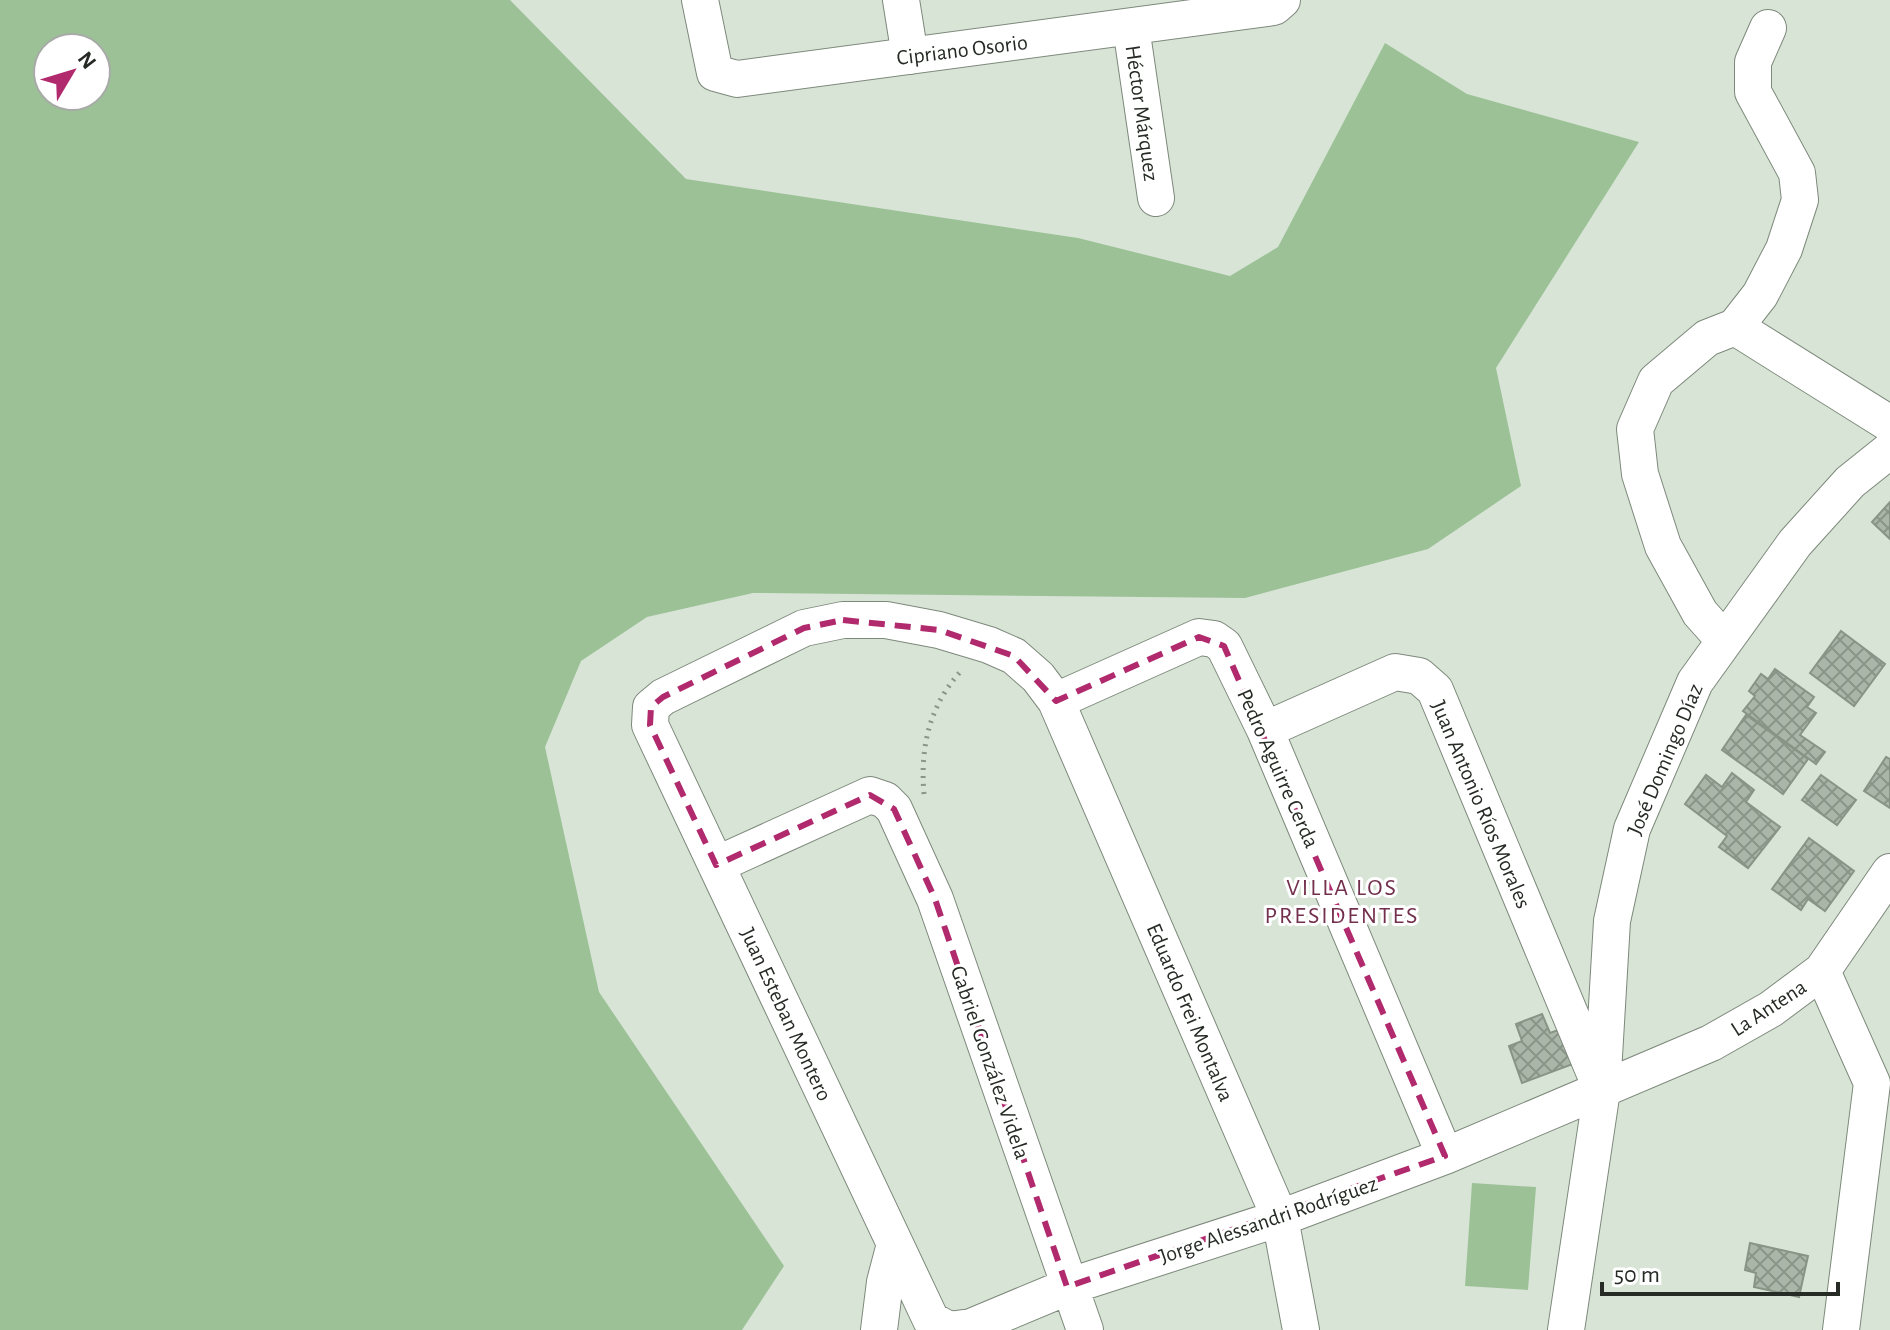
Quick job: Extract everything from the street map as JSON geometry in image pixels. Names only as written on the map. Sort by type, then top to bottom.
[{"type":"street","name":"Cipriano Osorio","points":[[700,0],[715,73],[737,79],[910,56],[1110,20],[1274,7],[1282,0]]},
{"type":"street","points":[[901,0],[910,56]]},
{"type":"street","name":"Héctor Márquez","points":[[1110,20],[1156,198]]},
{"type":"street","points":[[1724,640],[1700,613],[1663,546],[1640,474],[1635,429],[1656,381],[1707,338],[1735,327],[1760,295],[1778,261],[1800,200],[1797,173],[1753,92],[1753,62],[1768,28]]},
{"type":"street","points":[[1735,327],[1890,424]]},
{"type":"street","name":"José Domingo Díaz","points":[[1566,1330],[1602,1090],[1612,921],[1632,829],[1695,682],[1795,543],[1850,482],[1890,450]]},
{"type":"street","name":"Eduardo Frei Montalva","points":[[651,707],[663,697],[804,628],[843,620],[886,620],[939,630],[1014,656],[1038,677],[1056,701],[1280,1218],[1301,1330]]},
{"type":"street","name":"Pedro Aguirre Cerda","points":[[1056,701],[1199,637],[1214,639],[1224,646],[1265,730],[1445,1156]]},
{"type":"street","name":"Juan Antonio Ríos Morales","points":[[1265,730],[1395,672],[1419,676],[1435,690],[1602,1090]]},
{"type":"street","name":"Juan Esteban Montero","points":[[651,707],[650,725],[931,1320]]},
{"type":"street","name":"Gabriel González Videla","points":[[716,865],[870,795],[885,800],[894,809],[935,899],[1067,1287],[1085,1330]]},
{"type":"street","name":"La Antena","points":[[1602,1090],[1711,1043],[1771,1009],[1822,971],[1890,872]]},
{"type":"street","points":[[1822,971],[1872,1083],[1841,1330]]},
{"type":"street","name":"Jorge Alessandri Rodríguez","points":[[931,1320],[949,1330],[971,1327],[1067,1287],[1280,1218],[1445,1156],[1602,1090]]},
{"type":"street","points":[[879,1330],[885,1282],[895,1244]]},
{"type":"path","points":[[925,799],[923,755],[932,714],[946,687],[970,660],[989,645]]},
{"type":"highlighted area","points":[[843,620],[939,630],[1014,656],[1056,701],[1199,637],[1224,646],[1445,1156],[1067,1287],[935,899],[894,809],[870,795],[716,865],[650,725],[651,707],[663,697],[804,628]]},
{"type":"green space","points":[[0,0],[510,0],[686,179],[1078,238],[1230,276],[1278,247],[1385,43],[1467,94],[1639,142],[1496,368],[1521,486],[1428,549],[1245,598],[753,593],[647,617],[581,661],[545,747],[599,992],[784,1266],[742,1330],[0,1330]]},
{"type":"green space","points":[[1472,1183],[1536,1187],[1528,1290],[1465,1286]]},
{"type":"building","points":[[1890,502],[1890,539],[1872,522]]},
{"type":"building","points":[[1841,631],[1885,664],[1854,706],[1810,673]]},
{"type":"building","points":[[1775,669],[1814,697],[1807,707],[1816,713],[1800,735],[1825,752],[1816,764],[1743,711],[1755,696],[1749,691],[1761,674],[1768,679]]},
{"type":"building","points":[[1746,715],[1808,759],[1783,794],[1722,750]]},
{"type":"building","points":[[1886,757],[1890,759],[1890,808],[1864,791]]},
{"type":"building","points":[[1732,773],[1754,790],[1746,802],[1780,827],[1748,868],[1719,847],[1727,836],[1685,804],[1706,775],[1722,787]]},
{"type":"building","points":[[1821,775],[1856,800],[1837,825],[1802,800]]},
{"type":"building","points":[[1809,838],[1854,871],[1825,911],[1808,899],[1801,910],[1772,889]]},
{"type":"building","points":[[1542,1014],[1550,1033],[1561,1029],[1573,1064],[1522,1083],[1509,1046],[1522,1041],[1516,1024]]},
{"type":"building","points":[[1750,1243],[1808,1256],[1799,1297],[1754,1287],[1756,1273],[1745,1270]]},
{"type":"district","name":"VILLA LOS PRESIDENTES","points":[[1342,901]]}]
